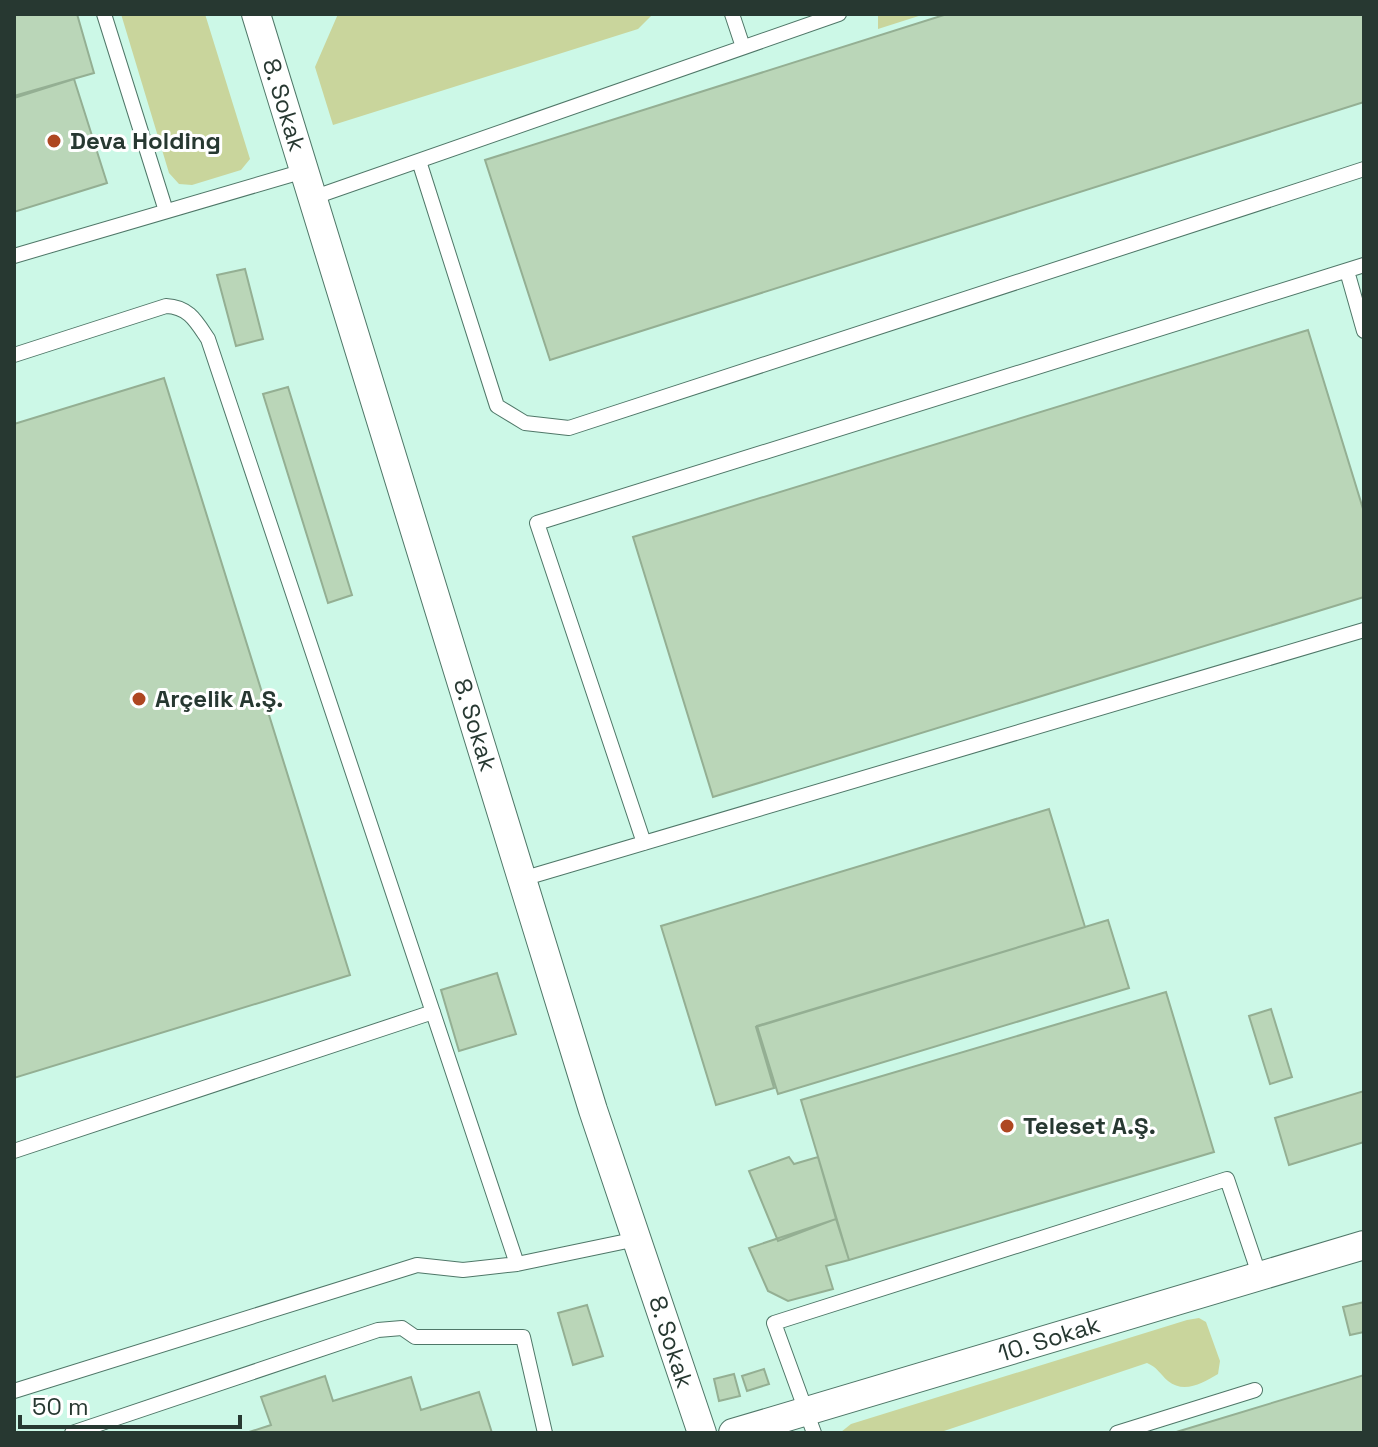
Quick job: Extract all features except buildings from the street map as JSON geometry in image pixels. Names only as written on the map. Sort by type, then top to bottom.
[{"type":"street","name":"8. Sokak","points":[[256,14],[589,1095],[702,1433]]},
{"type":"street","name":"10. Sokak","points":[[733,1433],[810,1422],[1364,1245]]},
{"type":"lane","points":[[104,14],[166,211]]},
{"type":"lane","points":[[732,14],[743,47]]},
{"type":"lane","points":[[14,256],[166,211],[419,161],[839,14]]},
{"type":"lane","points":[[419,161],[497,406],[525,423],[569,428],[1364,169]]},
{"type":"lane","points":[[644,843],[537,523],[1364,265]]},
{"type":"lane","points":[[1347,271],[1364,331]]},
{"type":"lane","points":[[14,355],[166,306],[179,307],[193,316],[208,339],[517,1264]]},
{"type":"lane","points":[[522,879],[1364,630]]},
{"type":"lane","points":[[14,1151],[433,1012]]},
{"type":"lane","points":[[810,1422],[774,1323],[1227,1179],[1260,1277]]},
{"type":"lane","points":[[14,1391],[417,1265],[463,1270],[517,1264],[637,1239]]},
{"type":"lane","points":[[72,1433],[378,1330],[402,1328],[415,1337],[523,1337],[545,1433]]},
{"type":"lane","points":[[1117,1433],[1255,1390]]},
{"type":"green space","points":[[121,14],[205,14],[250,159],[241,170],[192,185],[179,184],[169,173]]},
{"type":"green space","points":[[338,14],[653,14],[638,29],[333,125],[315,67]]},
{"type":"green space","points":[[878,14],[925,14],[878,29]]},
{"type":"green space","points":[[1199,1318],[1206,1322],[1220,1361],[1218,1374],[1193,1386],[1174,1385],[1147,1363],[938,1433],[841,1432],[851,1424]]},
{"type":"place","name":"Deva Holding","points":[[54,141]]},
{"type":"place","name":"Arçelik A.Ş.","points":[[139,699]]},
{"type":"place","name":"Teleset A.Ş.","points":[[1007,1126]]}]
